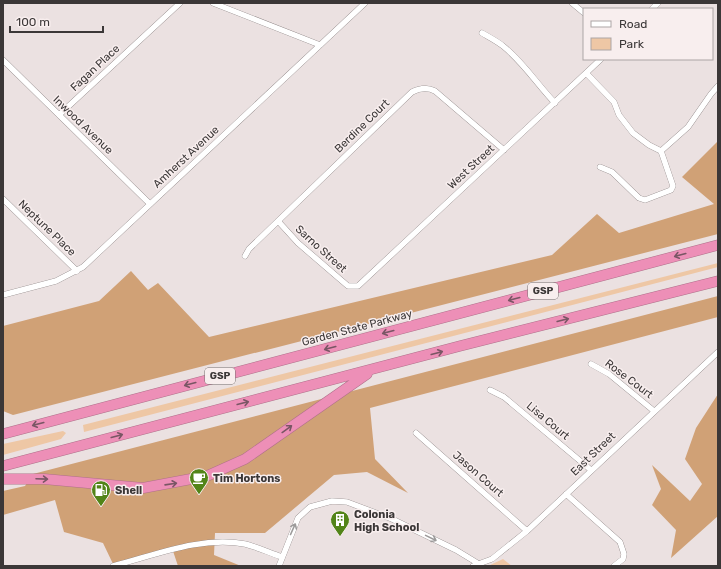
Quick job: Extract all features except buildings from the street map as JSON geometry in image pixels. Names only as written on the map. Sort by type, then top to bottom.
[{"type":"highway","name":"Garden State Parkway","points":[[3,434],[718,245]]},
{"type":"highway","points":[[3,466],[718,281]]},
{"type":"highway","points":[[3,479],[44,479],[143,488],[180,483],[207,476],[245,459],[373,370]]},
{"type":"street","name":"Fagan Place","points":[[59,116],[180,3]]},
{"type":"street","points":[[213,3],[320,45]]},
{"type":"street","name":"Amherst Avenue","points":[[3,295],[56,281],[78,271],[365,3]]},
{"type":"street","points":[[572,3],[583,12]]},
{"type":"street","points":[[482,33],[502,45],[519,61],[531,77],[554,102]]},
{"type":"street","name":"Inwood Avenue","points":[[3,60],[150,204]]},
{"type":"street","name":"West Street","points":[[354,288],[363,283],[600,60]]},
{"type":"street","points":[[586,73],[614,102],[619,114],[633,133],[649,145],[661,151],[673,186],[671,190],[666,193],[645,200],[639,198],[612,172],[600,167]]},
{"type":"street","points":[[661,151],[688,127],[718,86]]},
{"type":"street","name":"Berdine Court","points":[[245,256],[249,249],[278,221],[412,92],[418,89],[424,88],[435,91],[504,150]]},
{"type":"street","name":"Neptune Place","points":[[3,199],[78,271]]},
{"type":"street","name":"Sarno Street","points":[[278,221],[316,259],[348,286],[354,288]]},
{"type":"street","name":"East Street","points":[[476,565],[492,559],[527,530],[718,352]]},
{"type":"street","name":"Rose Court","points":[[591,364],[609,374],[654,411]]},
{"type":"street","name":"Lisa Court","points":[[490,390],[504,397],[591,470]]},
{"type":"street","name":"Jason Court","points":[[416,433],[527,530]]},
{"type":"street","points":[[566,494],[620,542],[624,554],[623,559],[614,566]]},
{"type":"street","points":[[279,566],[298,518],[310,507],[332,501],[347,502],[392,519],[456,550],[476,565]]},
{"type":"street","points":[[114,566],[122,565],[195,543],[230,543],[247,545],[282,558]]},
{"type":"green space","points":[[718,263],[718,267],[84,432],[83,425]]},
{"type":"green space","points":[[63,431],[66,433],[61,439],[3,455],[3,444]]},
{"type":"green space","points":[[503,559],[512,566],[488,566]]},
{"type":"shaded area","points":[[718,141],[718,234],[13,415],[3,411],[3,326],[99,301],[131,271],[148,290],[158,283],[209,337],[552,255],[597,214],[619,233],[714,204],[682,177]]},
{"type":"shaded area","points":[[718,296],[718,317],[370,408],[375,459],[408,493],[367,472],[334,475],[265,533],[215,533],[214,555],[241,566],[178,566],[173,551],[114,566],[103,543],[64,532],[55,500],[3,515],[3,491],[25,486],[33,474]]},
{"type":"shaded area","points":[[718,394],[718,516],[671,558],[676,530],[652,505],[661,489],[652,465],[690,501],[702,484],[685,459],[696,428]]},
{"type":"place","name":"Tim Hortons","points":[[199,495]]},
{"type":"place","name":"Shell","points":[[101,507]]},
{"type":"place","name":"Colonia High School","points":[[340,537]]}]
